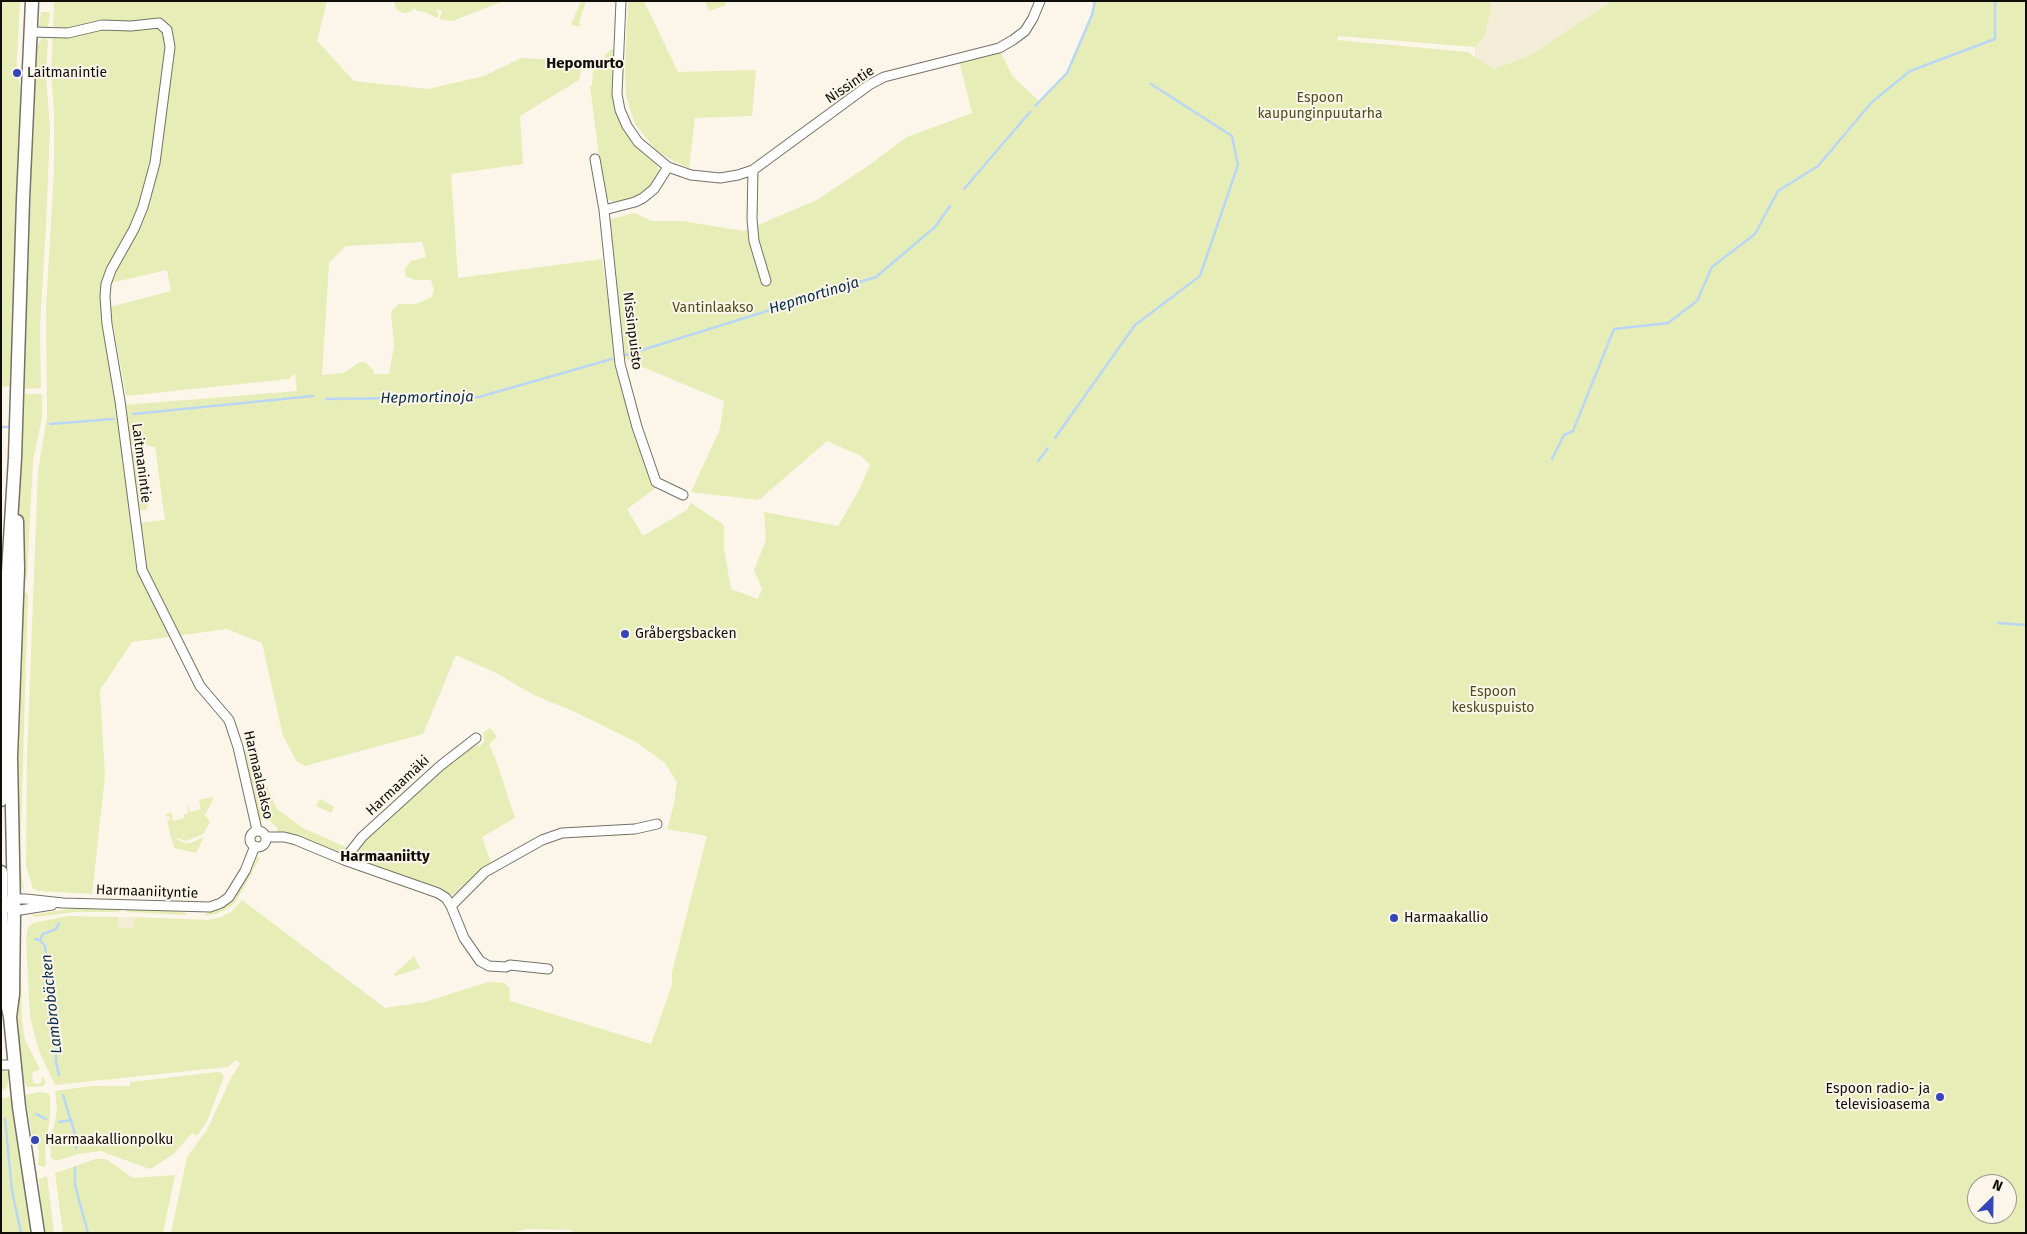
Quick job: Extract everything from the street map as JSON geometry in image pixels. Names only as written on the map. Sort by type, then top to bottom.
[{"type":"main road","points":[[1,754],[8,540],[15,458],[32,1]]},
{"type":"main road","points":[[15,458],[18,570],[11,757],[14,905],[13,994],[7,1065],[16,1088],[38,1233]]},
{"type":"main road","points":[[1,758],[1,800]]},
{"type":"main road","points":[[1,872],[5,993],[10,1017]]},
{"type":"street","points":[[604,210],[643,198],[654,189],[668,167],[638,142],[627,126],[620,110],[616,76],[621,1]]},
{"type":"street","name":"Nissintie","points":[[668,167],[681,173],[703,177],[738,175],[753,170],[870,85],[884,77],[999,48],[1013,40],[1029,25],[1040,1]]},
{"type":"street","name":"Laitmanintie","points":[[31,32],[68,33],[102,25],[131,26],[159,23],[168,30],[170,47],[155,164],[143,207],[134,229],[111,270],[106,284],[105,297],[142,570],[200,686],[215,702]]},
{"type":"street","name":"Nissinpuisto","points":[[595,159],[604,210],[620,364],[634,418],[656,482],[683,495]]},
{"type":"street","points":[[753,170],[752,219],[754,241],[766,281]]},
{"type":"street","name":"Harmaalaakso","points":[[215,702],[225,713],[233,729],[257,830]]},
{"type":"street","name":"Harmaamäki","points":[[344,860],[362,837],[440,766],[476,738]]},
{"type":"street","points":[[452,906],[485,872],[542,840],[562,832],[635,829],[658,824]]},
{"type":"street","points":[[257,830],[263,832],[266,837],[284,837],[296,840],[344,860],[438,893],[446,898],[452,906],[464,938],[480,961],[489,966],[506,967],[510,964],[548,969]]},
{"type":"street","name":"Harmaaniityntie","points":[[257,830],[250,838],[251,843],[256,846],[263,845],[266,837]]},
{"type":"street","name":"Harmaaniityntie","points":[[14,905],[63,903],[210,907],[221,903],[229,897],[245,871],[256,846]]},
{"type":"street","points":[[2,905],[14,905]]},
{"type":"shaded area","points":[[1491,1],[1612,1],[1531,55],[1494,69],[1475,56],[1475,47],[1485,36],[1491,10]]},
{"type":"shaded area","points":[[118,917],[135,917],[133,928],[118,927]]},
{"type":"green space","points":[[1,1],[20,1],[16,76],[19,77],[21,112],[10,386],[1,387]]},
{"type":"green space","name":"Espoon keskuspuisto","points":[[54,1],[327,1],[317,41],[354,81],[428,89],[484,76],[521,58],[577,61],[581,69],[579,80],[520,116],[523,164],[451,174],[458,278],[602,259],[616,356],[615,368],[639,445],[656,488],[627,509],[643,536],[687,510],[691,503],[724,525],[724,548],[731,589],[758,599],[762,589],[754,570],[766,540],[764,512],[838,526],[859,490],[870,465],[861,456],[827,441],[759,500],[691,492],[720,429],[724,401],[633,363],[622,356],[614,255],[608,220],[634,213],[652,221],[682,221],[744,231],[817,200],[907,137],[972,113],[959,61],[1000,51],[1013,77],[1039,101],[1067,72],[1092,15],[1095,1],[1491,1],[1491,10],[1485,36],[1475,47],[1338,36],[1337,40],[1468,52],[1494,69],[1531,55],[1612,1],[2026,1],[2026,1233],[573,1233],[572,1230],[527,1229],[510,1233],[171,1233],[187,1157],[208,1128],[232,1076],[240,1064],[237,1060],[227,1067],[55,1085],[39,1051],[30,1017],[26,938],[28,927],[33,923],[68,916],[118,917],[118,927],[133,928],[135,917],[208,920],[231,912],[242,900],[385,1008],[425,1002],[488,982],[505,983],[509,988],[510,1001],[651,1044],[672,985],[672,972],[707,836],[667,829],[674,805],[677,782],[665,763],[636,742],[575,712],[534,695],[496,673],[456,655],[423,734],[305,766],[297,762],[283,736],[262,643],[227,629],[132,642],[100,690],[105,776],[92,894],[38,891],[33,888],[26,867],[27,757],[38,471],[47,416],[46,308],[54,171],[54,111],[51,75]],"holes":[[[422,242],[426,257],[411,261],[405,269],[405,276],[415,280],[431,280],[434,290],[432,297],[416,304],[399,304],[391,312],[394,346],[389,374],[374,374],[374,371],[366,363],[360,362],[343,373],[322,375],[329,263],[346,246]],[[167,270],[171,291],[110,307],[126,396],[289,379],[295,373],[297,391],[124,405],[128,445],[155,447],[165,520],[138,523],[105,293],[106,284]]]},
{"type":"green space","points":[[394,1],[504,1],[452,21],[439,19],[442,12],[438,9],[436,12],[439,14],[437,18],[416,9],[403,13],[396,9]]},
{"type":"green space","points":[[581,1],[586,1],[579,23],[582,24],[578,27],[571,24]]},
{"type":"green space","points":[[628,1],[644,1],[678,72],[756,70],[752,116],[695,118],[689,168],[657,151],[635,124],[626,96],[625,71]]},
{"type":"green space","points":[[705,1],[726,1],[726,5],[709,11]]},
{"type":"green space","points":[[41,12],[50,12],[48,29],[39,26]]},
{"type":"green space","points":[[43,36],[48,40],[46,75],[50,129],[40,326],[41,388],[23,389],[37,46]]},
{"type":"green space","points":[[614,49],[614,80],[628,134],[642,153],[656,164],[659,171],[658,179],[648,189],[630,200],[616,203],[604,197],[590,86],[592,85],[593,70],[610,50]]},
{"type":"green space","points":[[23,394],[42,394],[42,418],[33,461],[27,576],[23,585],[21,585],[19,480]]},
{"type":"green space","points":[[136,452],[144,457],[151,499],[146,510],[136,508],[130,454]]},
{"type":"green space","points":[[22,591],[28,594],[20,861],[24,891],[19,882],[16,758]]},
{"type":"green space","points":[[490,728],[497,737],[489,744],[515,818],[482,837],[491,863],[453,895],[360,862],[355,858],[357,847],[468,746],[475,744],[479,747],[484,742],[483,733]]},
{"type":"green space","points":[[249,747],[277,809],[303,828],[348,848],[346,851],[337,853],[299,836],[278,833],[277,828],[271,821],[260,819],[245,752]]},
{"type":"green space","points":[[212,797],[213,800],[205,815],[210,822],[203,834],[186,841],[177,838],[171,830],[177,839],[184,843],[191,843],[204,837],[196,853],[174,848],[167,821],[170,820],[166,814],[171,812],[173,821],[184,818],[184,814],[188,814],[187,806],[190,812],[201,809],[199,800]]},
{"type":"green space","points":[[320,799],[334,807],[331,813],[316,806]]},
{"type":"green space","points":[[257,857],[260,858],[232,906],[216,914],[204,916],[208,912],[221,909],[228,904],[236,895]]},
{"type":"green space","points":[[75,908],[120,908],[119,912],[75,912],[35,917],[31,915]]},
{"type":"green space","points":[[127,909],[184,912],[187,915],[126,912]]},
{"type":"green space","points":[[22,921],[20,931],[22,1021],[25,1040],[40,1069],[32,1073],[33,1082],[35,1084],[41,1083],[42,1076],[46,1082],[43,1086],[33,1087],[27,1087],[23,1080],[20,1051],[18,1020],[19,926]]},
{"type":"green space","points":[[414,956],[420,968],[395,976],[394,974]]},
{"type":"green space","points":[[1,1069],[8,1072],[8,1083],[6,1089],[1,1090]]},
{"type":"green space","points":[[222,1073],[224,1077],[207,1121],[197,1136],[192,1133],[174,1154],[150,1169],[100,1151],[78,1154],[56,1161],[51,1158],[50,1143],[57,1111],[55,1091],[91,1086],[130,1086],[130,1082]]},
{"type":"green space","points":[[40,1092],[50,1095],[50,1117],[45,1151],[46,1164],[44,1167],[38,1165],[39,1154],[36,1135],[32,1135],[25,1095]]},
{"type":"green space","points":[[11,1097],[32,1233],[1,1233],[1,1098]]},
{"type":"green space","points":[[96,1159],[106,1159],[133,1178],[175,1175],[163,1233],[63,1233],[55,1173]]},
{"type":"green space","points":[[47,1176],[54,1233],[46,1233],[41,1208],[39,1179]]},
{"type":"waterway","name":"Hepmortinoja","points":[[1035,106],[1067,73],[1092,15],[1095,1]]},
{"type":"waterway","points":[[1552,459],[1564,435],[1573,431],[1614,329],[1668,323],[1697,301],[1712,267],[1755,234],[1778,191],[1818,166],[1872,102],[1910,71],[1995,39],[1995,1]]},
{"type":"waterway","points":[[1055,438],[1135,325],[1200,276],[1238,165],[1232,136],[1151,84]]},
{"type":"waterway","name":"Hepmortinoja","points":[[964,189],[1030,112]]},
{"type":"waterway","name":"Hepmortinoja","points":[[626,355],[876,277],[935,227],[950,206]]},
{"type":"waterway","name":"Hepmortinoja","points":[[326,399],[479,397],[612,359]]},
{"type":"waterway","name":"Hepmortinoja","points":[[133,414],[313,396]]},
{"type":"waterway","name":"Hepmortinoja","points":[[50,424],[114,419]]},
{"type":"waterway","name":"Hepmortinoja","points":[[1,427],[8,427]]},
{"type":"waterway","points":[[1038,461],[1048,448]]},
{"type":"waterway","points":[[1998,623],[2026,625]]},
{"type":"waterway","points":[[40,940],[43,934],[56,929],[59,923]]},
{"type":"waterway","name":"Lambrobäcken","points":[[35,939],[40,940],[45,946],[56,1031],[56,1062],[59,1075]]},
{"type":"waterway","name":"Lambrobäcken","points":[[63,1095],[75,1134],[76,1148]]},
{"type":"waterway","points":[[36,1114],[46,1119]]},
{"type":"waterway","points":[[5,1119],[12,1191],[21,1233]]},
{"type":"waterway","points":[[59,1122],[72,1120]]},
{"type":"waterway","name":"Lambrobäcken","points":[[75,1168],[75,1185],[88,1233]]},
{"type":"place","name":"Laitmanintie","points":[[17,73]]},
{"type":"place","name":"Gråbergsbacken","points":[[625,634]]},
{"type":"place","name":"Harmaakallio","points":[[1394,918]]},
{"type":"place","name":"Espoon radio- ja televisioasema","points":[[1940,1097]]},
{"type":"place","name":"Harmaakallionpolku","points":[[35,1140]]},
{"type":"district","name":"Hepomurto","points":[[585,64]]},
{"type":"district","name":"Harmaaniitty","points":[[385,857]]},
{"type":"park label","name":"Espoon kaupunginpuutarha","points":[[1320,106]]},
{"type":"park label","name":"Vantinlaakso","points":[[713,308]]}]
